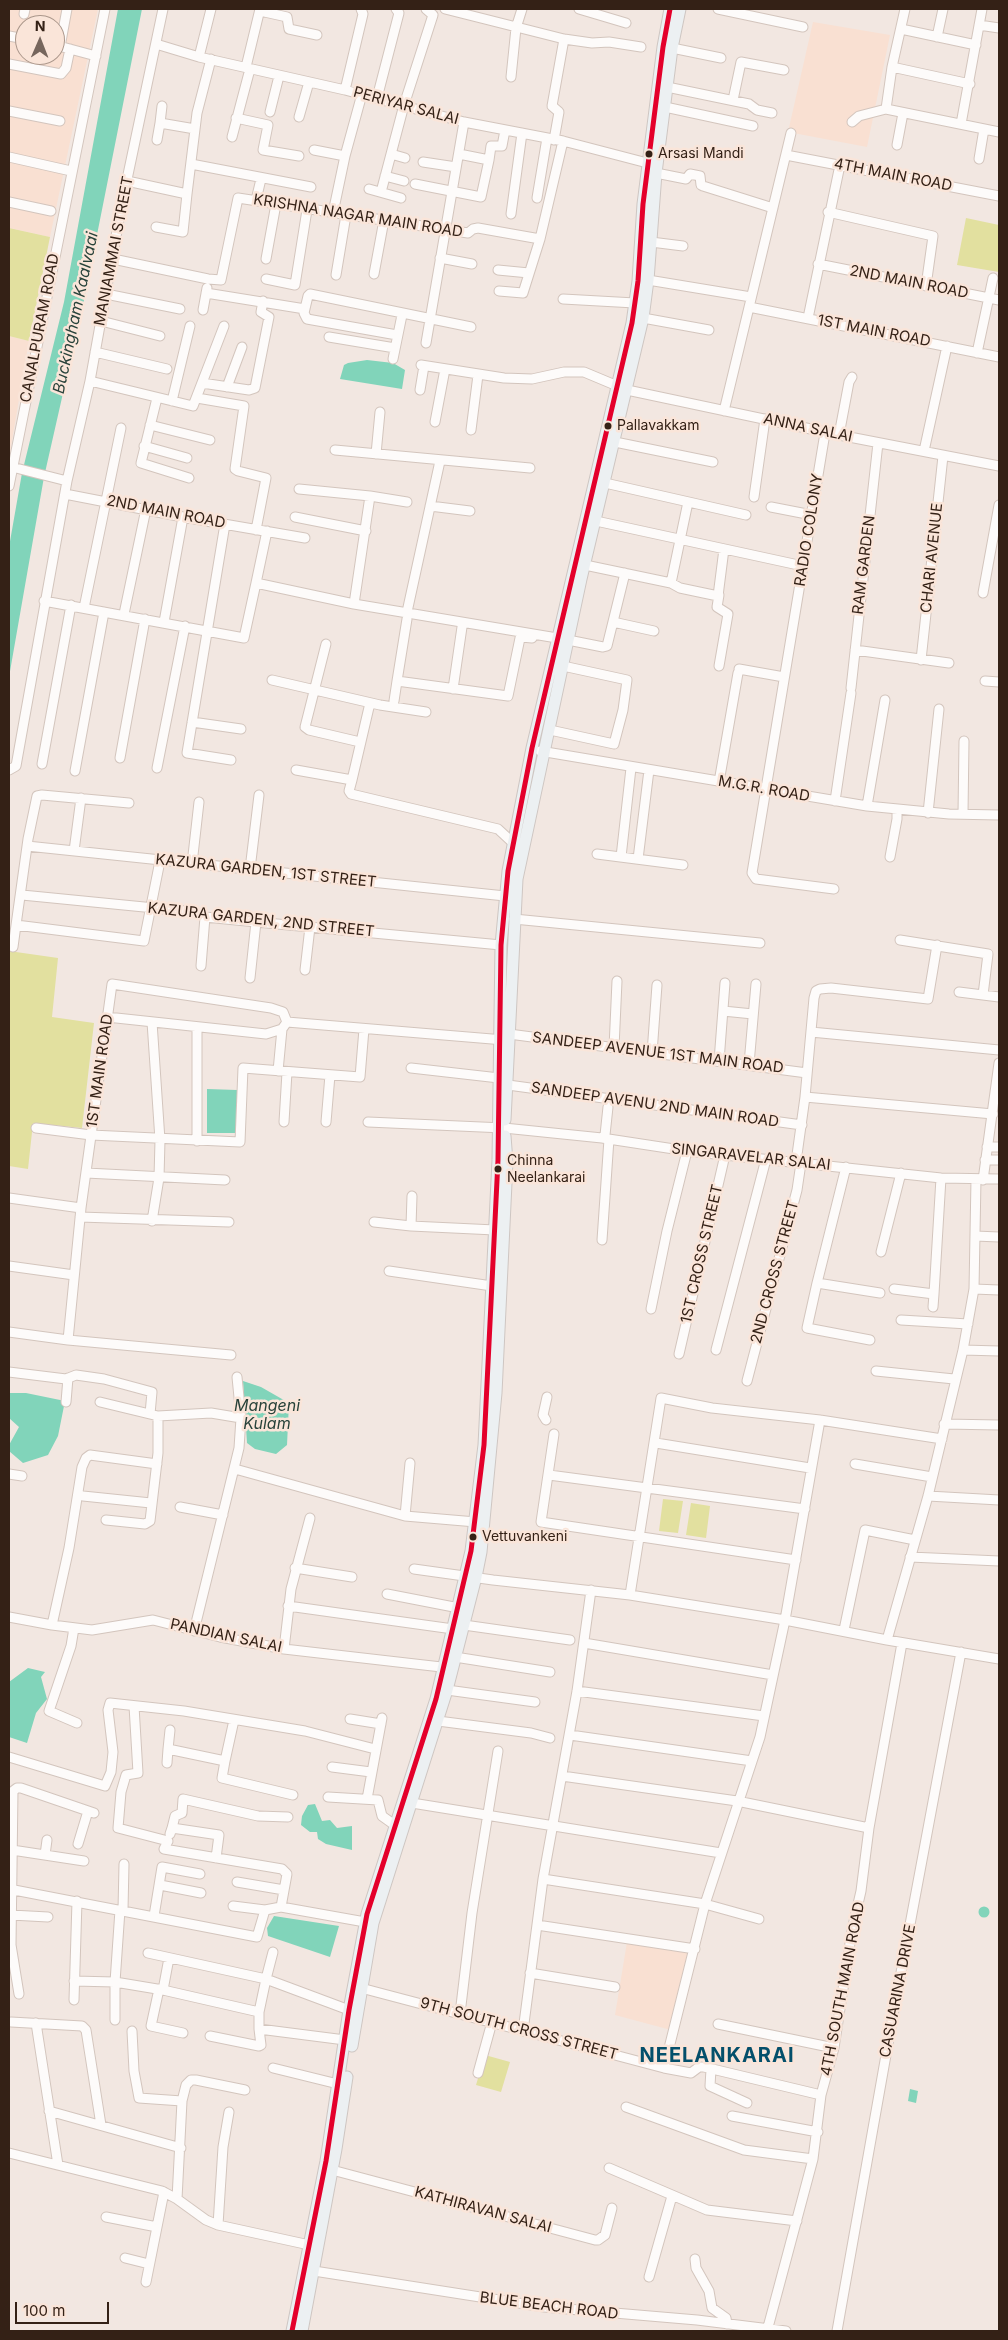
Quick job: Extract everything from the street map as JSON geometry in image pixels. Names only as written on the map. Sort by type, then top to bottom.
[{"type":"main road","points":[[506,1038],[501,945],[504,896],[512,842],[532,748],[622,388],[643,318],[651,242],[654,168],[663,47],[670,9]]},
{"type":"main road","points":[[459,1627],[459,1608],[471,1577],[484,1445],[503,1081],[517,879],[563,666],[560,640],[585,565],[615,442],[635,303],[644,204],[654,168],[668,87],[672,48],[680,9]]},
{"type":"main road","points":[[302,2331],[314,2271],[313,2246],[348,2010],[365,1922],[371,1896],[412,1803],[438,1721],[447,1690],[450,1664],[484,1525],[496,1393],[506,1180],[501,1128]]},
{"type":"main road","points":[[292,2331],[332,2170],[373,1923],[395,1842],[396,1826],[436,1699],[450,1664]]},
{"type":"street","name":"CANALPURAM ROAD","points":[[9,486],[16,468],[71,171],[105,9]]},
{"type":"street","name":"MANIAMMAI STREET","points":[[65,494],[63,480],[90,381],[127,181],[163,9]]},
{"type":"street","points":[[199,57],[211,9]]},
{"type":"street","points":[[345,90],[363,14],[360,9]]},
{"type":"street","points":[[376,98],[399,12],[396,9]]},
{"type":"street","points":[[381,192],[404,105],[433,16],[426,9]]},
{"type":"street","points":[[446,9],[564,39],[592,43],[609,42],[642,48]]},
{"type":"street","points":[[511,77],[516,28],[522,9]]},
{"type":"street","points":[[580,9],[626,23]]},
{"type":"street","points":[[718,9],[803,27]]},
{"type":"street","points":[[886,109],[892,67],[905,9]]},
{"type":"street","points":[[937,37],[943,9]]},
{"type":"street","points":[[961,124],[970,84],[982,9]]},
{"type":"street","points":[[232,137],[260,10],[287,17],[289,29],[317,35]]},
{"type":"street","points":[[979,25],[999,28]]},
{"type":"street","points":[[901,29],[976,45]]},
{"type":"street","points":[[499,291],[523,292],[540,239],[559,112],[552,106],[564,39]]},
{"type":"street","name":"PERIYAR SALAI","points":[[156,44],[199,57],[362,94],[464,122],[555,140],[686,179],[690,174],[700,176],[703,186],[773,208]]},
{"type":"street","points":[[65,48],[96,56]]},
{"type":"street","points":[[672,48],[722,58]]},
{"type":"street","points":[[9,64],[61,74],[66,68],[70,49]]},
{"type":"street","points":[[156,227],[183,232],[195,129],[211,59]]},
{"type":"street","points":[[733,100],[741,62],[784,70]]},
{"type":"street","points":[[892,67],[970,84]]},
{"type":"street","points":[[270,112],[279,76]]},
{"type":"street","points":[[299,117],[309,82]]},
{"type":"street","points":[[668,87],[733,100],[749,104],[757,110],[772,113]]},
{"type":"street","points":[[333,213],[345,156],[362,94]]},
{"type":"street","points":[[157,140],[162,106]]},
{"type":"street","points":[[665,107],[753,126]]},
{"type":"street","points":[[852,122],[859,116],[886,109],[999,132]]},
{"type":"street","points":[[9,111],[60,121]]},
{"type":"street","points":[[897,145],[902,113]]},
{"type":"street","points":[[236,118],[268,125],[263,150],[299,156]]},
{"type":"street","points":[[426,343],[440,258],[447,230],[464,122]]},
{"type":"street","points":[[160,123],[195,129]]},
{"type":"street","points":[[979,159],[984,129]]},
{"type":"street","points":[[415,184],[482,196],[491,146],[502,146],[505,130]]},
{"type":"street","points":[[511,214],[522,133]]},
{"type":"street","points":[[724,410],[791,133]]},
{"type":"street","points":[[537,198],[555,140]]},
{"type":"street","points":[[314,150],[345,156]]},
{"type":"street","points":[[391,154],[405,158]]},
{"type":"street","points":[[459,154],[489,160]]},
{"type":"street","name":"4TH MAIN ROAD","points":[[786,155],[999,196]]},
{"type":"street","points":[[9,157],[71,171]]},
{"type":"street","points":[[423,162],[456,167]]},
{"type":"street","points":[[191,164],[261,179],[311,187]]},
{"type":"street","points":[[808,318],[828,212],[840,165]]},
{"type":"street","points":[[385,176],[404,181]]},
{"type":"street","points":[[256,200],[261,179]]},
{"type":"street","points":[[127,181],[187,194]]},
{"type":"street","points":[[370,189],[401,198]]},
{"type":"street","name":"KRISHNA NAGAR MAIN ROAD","points":[[208,279],[221,280],[237,200],[240,198],[307,210],[468,233],[475,228],[540,239]]},
{"type":"street","points":[[9,202],[51,211]]},
{"type":"street","points":[[266,259],[276,204]]},
{"type":"street","points":[[266,279],[295,284],[307,210]]},
{"type":"street","points":[[828,212],[933,236],[926,286]]},
{"type":"street","points":[[336,275],[346,215]]},
{"type":"street","points":[[374,274],[384,220]]},
{"type":"street","points":[[651,242],[683,246]]},
{"type":"street","points":[[440,258],[472,264]]},
{"type":"street","points":[[113,259],[208,279],[203,310]]},
{"type":"street","name":"2ND MAIN ROAD","points":[[818,264],[999,300]]},
{"type":"street","points":[[498,270],[529,273]]},
{"type":"street","points":[[977,353],[993,278]]},
{"type":"street","points":[[648,280],[751,297]]},
{"type":"street","points":[[206,293],[305,309]]},
{"type":"street","points":[[106,294],[180,309]]},
{"type":"street","points":[[397,335],[307,319],[304,315],[308,295],[472,327]]},
{"type":"street","points":[[563,299],[635,303]]},
{"type":"street","points":[[202,383],[249,390],[255,388],[269,317],[261,312],[262,301]]},
{"type":"street","name":"1ST MAIN ROAD","points":[[749,307],[999,357]]},
{"type":"street","points":[[392,358],[402,314]]},
{"type":"street","points":[[643,318],[709,330]]},
{"type":"street","points":[[101,321],[160,336]]},
{"type":"street","points":[[172,401],[190,326]]},
{"type":"street","points":[[90,381],[192,406],[197,398],[224,326]]},
{"type":"street","points":[[329,337],[395,348]]},
{"type":"street","points":[[924,451],[947,346]]},
{"type":"street","points":[[227,387],[242,347]]},
{"type":"street","points":[[95,352],[167,369]]},
{"type":"street","name":"ANNA SALAI","points":[[420,390],[423,366],[478,375],[532,379],[564,372],[584,372],[622,388],[839,435],[999,466]]},
{"type":"street","points":[[435,422],[445,369]]},
{"type":"street","points":[[471,430],[478,375]]},
{"type":"street","points":[[839,435],[849,382],[852,377]]},
{"type":"street","points":[[156,398],[140,460],[142,464],[189,478]]},
{"type":"street","points":[[197,398],[244,406],[235,469],[238,472],[266,478],[256,530]]},
{"type":"street","points":[[376,454],[380,412]]},
{"type":"street","points":[[754,498],[765,419]]},
{"type":"street","points":[[150,424],[210,440]]},
{"type":"street","points":[[84,608],[121,428]]},
{"type":"street","name":"RADIO COLONY","points":[[825,432],[752,876],[756,879],[834,889]]},
{"type":"street","points":[[615,442],[713,462]]},
{"type":"street","name":"RAM GARDEN","points":[[835,801],[851,690],[878,442]]},
{"type":"street","points":[[144,446],[186,458]]},
{"type":"street","points":[[335,450],[530,468]]},
{"type":"street","name":"CHARI AVENUE","points":[[922,660],[943,456]]},
{"type":"street","points":[[394,701],[407,615],[440,461]]},
{"type":"street","points":[[16,468],[63,480]]},
{"type":"street","points":[[605,484],[746,515]]},
{"type":"street","points":[[299,490],[370,496],[407,502]]},
{"type":"street","points":[[9,770],[16,766],[44,600],[65,494]]},
{"type":"street","name":"2ND MAIN ROAD","points":[[65,494],[305,538]]},
{"type":"street","points":[[354,604],[370,496]]},
{"type":"street","points":[[671,583],[688,502]]},
{"type":"street","points":[[983,593],[999,504]]},
{"type":"street","points":[[430,506],[470,511]]},
{"type":"street","points":[[771,507],[812,515]]},
{"type":"street","points":[[124,614],[146,510]]},
{"type":"street","points":[[164,622],[183,517]]},
{"type":"street","points":[[295,517],[366,532]]},
{"type":"street","points":[[596,521],[804,566]]},
{"type":"street","points":[[225,524],[187,754],[231,760]]},
{"type":"street","points":[[44,600],[245,637],[267,531]]},
{"type":"street","points":[[719,666],[728,616],[727,612],[717,607],[724,549]]},
{"type":"street","points":[[585,565],[671,583],[680,588],[719,595]]},
{"type":"street","points":[[256,582],[407,615],[606,647],[625,573]]},
{"type":"street","points":[[42,764],[71,605]]},
{"type":"street","points":[[75,771],[104,612]]},
{"type":"street","points":[[120,758],[145,619]]},
{"type":"street","points":[[613,622],[654,631]]},
{"type":"street","points":[[157,768],[185,626]]},
{"type":"street","points":[[453,689],[462,627]]},
{"type":"street","points":[[397,681],[508,696],[520,638],[524,636],[560,640]]},
{"type":"street","points":[[326,644],[305,727],[309,730],[360,742]]},
{"type":"street","points":[[855,650],[949,663]]},
{"type":"street","points":[[550,730],[614,744],[623,710],[627,680],[563,666]]},
{"type":"street","points":[[719,782],[738,671],[784,677]]},
{"type":"street","points":[[272,680],[370,703],[426,712]]},
{"type":"street","points":[[985,681],[999,682]]},
{"type":"street","points":[[867,806],[885,700]]},
{"type":"street","points":[[370,703],[348,791],[351,794],[498,829],[512,842]]},
{"type":"street","points":[[928,813],[939,709]]},
{"type":"street","points":[[192,722],[241,729]]},
{"type":"street","points":[[963,814],[964,742]]},
{"type":"street","name":"M.G.R. ROAD","points":[[532,748],[545,754],[631,771],[719,782],[867,806],[928,813],[999,815]]},
{"type":"street","points":[[296,770],[352,780]]},
{"type":"street","points":[[621,857],[631,771]]},
{"type":"street","points":[[638,859],[649,774]]},
{"type":"street","points":[[13,946],[22,895],[27,846],[33,812],[39,795],[129,803]]},
{"type":"street","points":[[250,869],[259,795]]},
{"type":"street","points":[[74,851],[81,798]]},
{"type":"street","points":[[192,864],[198,802]]},
{"type":"street","points":[[890,857],[897,810]]},
{"type":"street","name":"KAZURA GARDEN, 1ST STREET","points":[[27,846],[504,896]]},
{"type":"street","points":[[597,854],[683,865]]},
{"type":"street","points":[[16,925],[144,941],[160,861]]},
{"type":"street","name":"KAZURA GARDEN, 2ND STREET","points":[[22,895],[195,912],[205,917],[310,928],[501,945]]},
{"type":"street","points":[[201,966],[205,917]]},
{"type":"street","points":[[514,919],[760,944]]},
{"type":"street","points":[[250,978],[256,922]]},
{"type":"street","points":[[304,970],[310,928]]},
{"type":"street","points":[[900,940],[988,954],[983,995]]},
{"type":"street","name":"2ND CROSS STREET","points":[[746,1381],[797,1190],[814,998],[820,989],[831,988],[928,999],[937,945]]},
{"type":"street","points":[[614,1048],[617,981]]},
{"type":"street","points":[[719,1062],[726,983]]},
{"type":"street","name":"1ST MAIN ROAD","points":[[68,1340],[81,1213],[112,984],[270,1008],[283,1012],[284,1026]]},
{"type":"street","points":[[749,1064],[756,984]]},
{"type":"street","points":[[652,1053],[657,985]]},
{"type":"street","points":[[959,992],[999,997]]},
{"type":"street","points":[[724,1011],[753,1014]]},
{"type":"street","name":"SANDEEP AVENUE 1ST MAIN ROAD","points":[[107,1017],[266,1034],[284,1026],[506,1038],[614,1048],[807,1073]]},
{"type":"street","points":[[152,1022],[160,1140],[159,1178],[152,1221]]},
{"type":"street","points":[[284,1026],[284,1122]]},
{"type":"street","points":[[197,1027],[197,1141]]},
{"type":"street","points":[[36,1128],[91,1135],[160,1140],[240,1142],[243,1068],[360,1077],[364,1029]]},
{"type":"street","points":[[811,1032],[999,1050]]},
{"type":"street","points":[[887,1640],[928,1496],[954,1379],[963,1350],[974,1289],[979,1179],[994,1118],[999,1063]]},
{"type":"street","name":"SANDEEP AVENU 2ND MAIN ROAD","points":[[411,1068],[802,1125]]},
{"type":"street","points":[[326,1122],[330,1075]]},
{"type":"street","points":[[805,1096],[994,1118]]},
{"type":"street","points":[[602,1240],[605,1135],[608,1107]]},
{"type":"street","name":"SINGARAVELAR SALAI","points":[[368,1122],[501,1128],[606,1139],[766,1160],[846,1166],[941,1178],[999,1179]]},
{"type":"street","points":[[987,1146],[999,1147]]},
{"type":"street","points":[[651,1308],[667,1231],[687,1151]]},
{"type":"street","name":"1ST CROSS STREET","points":[[679,1354],[725,1155]]},
{"type":"street","points":[[716,1350],[766,1160]]},
{"type":"street","points":[[985,1160],[999,1160]]},
{"type":"street","points":[[846,1166],[807,1328],[870,1340]]},
{"type":"street","points":[[881,1252],[901,1172]]},
{"type":"street","points":[[86,1173],[225,1180]]},
{"type":"street","points":[[933,1307],[941,1178]]},
{"type":"street","points":[[410,1226],[412,1196]]},
{"type":"street","points":[[9,1198],[81,1213],[152,1221],[228,1222]]},
{"type":"street","points":[[374,1222],[410,1226],[495,1230]]},
{"type":"street","points":[[975,1236],[999,1237]]},
{"type":"street","points":[[9,1266],[74,1275]]},
{"type":"street","points":[[389,1271],[492,1286]]},
{"type":"street","points":[[817,1283],[880,1293]]},
{"type":"street","points":[[894,1289],[934,1294]]},
{"type":"street","points":[[974,1289],[999,1290]]},
{"type":"street","points":[[902,1320],[968,1324]]},
{"type":"street","points":[[9,1332],[68,1340],[232,1355]]},
{"type":"street","points":[[963,1350],[999,1351]]},
{"type":"street","points":[[876,1371],[954,1379]]},
{"type":"street","points":[[9,1372],[62,1379],[76,1375],[98,1378],[152,1392],[157,1464],[149,1523],[106,1520]]},
{"type":"street","points":[[194,1630],[240,1448],[241,1418],[236,1377]]},
{"type":"street","points":[[66,1402],[68,1378]]},
{"type":"street","points":[[546,1420],[543,1416],[547,1397]]},
{"type":"street","points":[[630,1595],[647,1487],[656,1444],[661,1398],[712,1408],[820,1420],[942,1438]]},
{"type":"street","points":[[100,1402],[154,1415],[211,1413],[241,1418]]},
{"type":"street","points":[[664,2068],[705,1904],[737,1801],[760,1737],[785,1620],[805,1509],[810,1468],[820,1420]]},
{"type":"street","points":[[944,1424],[999,1425]]},
{"type":"street","points":[[554,1434],[542,1522],[796,1560]]},
{"type":"street","points":[[656,1444],[810,1468]]},
{"type":"street","points":[[52,1626],[69,1548],[82,1467],[86,1458],[90,1455],[157,1464]]},
{"type":"street","points":[[405,1516],[410,1463]]},
{"type":"street","points":[[855,1464],[932,1477]]},
{"type":"street","points":[[235,1469],[405,1516],[476,1522]]},
{"type":"street","points":[[9,1474],[22,1476]]},
{"type":"street","points":[[549,1475],[805,1509]]},
{"type":"street","points":[[83,1496],[151,1503]]},
{"type":"street","points":[[928,1496],[999,1500]]},
{"type":"street","points":[[180,1506],[223,1515]]},
{"type":"street","points":[[284,1649],[288,1606],[295,1568],[310,1518]]},
{"type":"street","points":[[844,1630],[865,1530],[915,1540]]},
{"type":"street","points":[[910,1557],[999,1561]]},
{"type":"street","points":[[295,1568],[352,1577]]},
{"type":"street","points":[[414,1569],[630,1595],[844,1630],[902,1643],[999,1659]]},
{"type":"street","points":[[523,2031],[543,1879],[578,1691],[592,1590]]},
{"type":"street","points":[[386,1594],[459,1608]]},
{"type":"street","points":[[288,1606],[570,1640]]},
{"type":"street","name":"PANDIAN SALAI","points":[[9,1617],[52,1626],[92,1630],[153,1620],[284,1649],[550,1672]]},
{"type":"street","points":[[74,1628],[49,1712],[77,1724]]},
{"type":"street","points":[[584,1643],[773,1675]]},
{"type":"street","name":"4TH SOUTH MAIN ROAD","points":[[768,2330],[813,2159],[822,2095],[834,2048],[852,1930],[861,1891],[869,1828],[902,1643]]},
{"type":"street","name":"CASUARINA DRIVE","points":[[837,2331],[960,1652]]},
{"type":"street","points":[[447,1690],[535,1702]]},
{"type":"street","points":[[578,1691],[764,1716]]},
{"type":"street","points":[[9,1757],[105,1786],[111,1772],[112,1752],[108,1704],[184,1711],[304,1731],[375,1749]]},
{"type":"street","points":[[134,1706],[138,1773],[126,1775],[121,1792],[118,1828],[168,1841]]},
{"type":"street","points":[[350,1719],[381,1721],[367,1799]]},
{"type":"street","points":[[234,1720],[222,1778],[293,1795]]},
{"type":"street","points":[[438,1721],[531,1733],[550,1738]]},
{"type":"street","points":[[167,1763],[170,1730]]},
{"type":"street","points":[[570,1735],[752,1761]]},
{"type":"street","points":[[168,1749],[225,1761]]},
{"type":"street","points":[[460,2014],[472,1913],[498,1751]]},
{"type":"street","points":[[332,1766],[372,1772]]},
{"type":"street","points":[[562,1776],[737,1801],[869,1828]]},
{"type":"street","points":[[19,1994],[11,1945],[10,1889],[13,1785],[91,1812],[78,1844]]},
{"type":"street","points":[[328,1797],[378,1800],[382,1816],[396,1826]]},
{"type":"street","points":[[280,1907],[287,1874],[282,1869],[164,1849],[175,1816],[182,1813],[184,1799],[258,1816],[288,1817]]},
{"type":"street","points":[[412,1803],[721,1853]]},
{"type":"street","points":[[172,1828],[219,1835],[216,1858]]},
{"type":"street","points":[[45,1855],[47,1840]]},
{"type":"street","points":[[12,1850],[84,1861]]},
{"type":"street","points":[[116,2020],[115,1982],[122,1910],[124,1864]]},
{"type":"street","points":[[154,1916],[162,1867],[200,1874]]},
{"type":"street","points":[[543,1879],[705,1904],[759,1919]]},
{"type":"street","points":[[238,1882],[284,1890]]},
{"type":"street","points":[[160,1885],[201,1893]]},
{"type":"street","points":[[10,1889],[257,1936],[266,1910]]},
{"type":"street","points":[[74,2000],[77,1901]]},
{"type":"street","points":[[233,1906],[266,1910],[280,1907],[365,1922]]},
{"type":"street","points":[[11,1915],[48,1917]]},
{"type":"street","points":[[537,1925],[695,1949]]},
{"type":"street","points":[[210,2036],[261,2045],[259,2012],[273,1952]]},
{"type":"street","points":[[148,1953],[266,1979],[348,2010]]},
{"type":"street","points":[[169,1958],[151,2026],[183,2033]]},
{"type":"street","points":[[530,1973],[615,1987]]},
{"type":"street","points":[[74,1981],[115,1982],[161,1990],[259,2012]]},
{"type":"street","name":"9TH SOUTH CROSS STREET","points":[[361,1988],[664,2068],[688,2073],[699,2067],[711,2068],[822,2095]]},
{"type":"street","points":[[11,2022],[82,2026],[86,2030],[101,2125]]},
{"type":"street","points":[[478,2073],[492,2022]]},
{"type":"street","points":[[36,2023],[58,2165]]},
{"type":"street","points":[[718,2024],[834,2048]]},
{"type":"street","points":[[259,2029],[345,2040]]},
{"type":"street","points":[[132,2031],[134,2070],[139,2098],[182,2101]]},
{"type":"street","points":[[273,2068],[338,2084]]},
{"type":"street","points":[[711,2068],[710,2086],[747,2103]]},
{"type":"street","points":[[177,2199],[182,2101],[186,2085],[191,2080],[245,2090]]},
{"type":"street","points":[[626,2107],[744,2150],[813,2159]]},
{"type":"street","points":[[49,2111],[181,2148]]},
{"type":"street","points":[[218,2226],[223,2147],[229,2112]]},
{"type":"street","points":[[732,2116],[818,2132]]},
{"type":"street","points":[[9,2152],[164,2192],[218,2226],[313,2246]]},
{"type":"street","points":[[609,2168],[707,2210],[797,2221]]},
{"type":"street","name":"KATHIRAVAN SALAI","points":[[332,2170],[595,2240],[605,2235],[612,2208]]},
{"type":"street","points":[[146,2282],[164,2192]]},
{"type":"street","points":[[649,2276],[672,2196]]},
{"type":"street","points":[[106,2217],[157,2227]]},
{"type":"street","points":[[125,2258],[150,2264]]},
{"type":"street","points":[[695,2259],[696,2268],[709,2291],[712,2308],[726,2318],[727,2324]]},
{"type":"street","name":"BLUE BEACH ROAD","points":[[314,2271],[544,2307],[786,2331]]},
{"type":"shaded area","points":[[9,9],[98,9],[50,237],[9,228]]},
{"type":"shaded area","points":[[813,22],[890,35],[867,147],[788,132]]},
{"type":"shaded area","points":[[966,218],[999,225],[999,272],[957,265]]},
{"type":"shaded area","points":[[9,228],[50,237],[29,341],[9,336]]},
{"type":"shaded area","points":[[9,336],[29,341],[9,458]]},
{"type":"shaded area","points":[[9,951],[58,958],[52,1017],[94,1023],[82,1128],[33,1123],[28,1169],[9,1166]]},
{"type":"shaded area","points":[[663,1499],[683,1501],[678,1533],[659,1531]]},
{"type":"shaded area","points":[[691,1503],[710,1506],[706,1538],[686,1535]]},
{"type":"shaded area","points":[[627,1942],[689,1952],[671,2030],[615,2015]]},
{"type":"shaded area","points":[[485,2055],[510,2062],[501,2092],[476,2085]]},
{"type":"water","name":"Buckingham Kaalvaai","points":[[118,9],[142,9],[83,305],[44,477],[9,677],[9,547],[22,473],[64,302]]},
{"type":"water","points":[[367,360],[393,363],[405,370],[402,389],[340,379],[344,365]]},
{"type":"water","points":[[207,1089],[237,1090],[237,1133],[207,1133]]},
{"type":"water","name":"Mangeni Kulam","points":[[243,1381],[261,1387],[289,1403],[287,1445],[276,1454],[255,1449],[247,1443]]},
{"type":"water","points":[[9,1393],[26,1393],[65,1401],[58,1436],[48,1455],[23,1463],[9,1451],[9,1445],[19,1427],[9,1418]]},
{"type":"water","points":[[28,1668],[45,1672],[41,1677],[47,1699],[36,1713],[27,1743],[9,1737],[9,1682]]},
{"type":"water","points":[[315,1804],[322,1821],[330,1820],[337,1828],[352,1826],[352,1850],[326,1844],[318,1839],[317,1832],[310,1832],[301,1825],[302,1816],[308,1805]]},
{"type":"water","points":[[984,1906],[990,1912],[984,1918],[978,1912]]},
{"type":"water","points":[[274,1916],[339,1926],[330,1957],[268,1936],[267,1928]]},
{"type":"water","points":[[910,2089],[918,2091],[916,2103],[908,2101]]},
{"type":"transit line","points":[[292,2331],[326,2161],[349,2010],[367,1914],[436,1699],[471,1551],[484,1445],[498,1160],[501,945],[508,871],[532,748],[632,323],[638,281],[643,204],[663,47],[670,9]]},
{"type":"place","name":"Arsasi Mandi","points":[[649,154]]},
{"type":"place","name":"Pallavakkam","points":[[608,426]]},
{"type":"place","name":"Chinna Neelankarai","points":[[498,1169]]},
{"type":"place","name":"Vettuvankeni","points":[[473,1537]]},
{"type":"district","name":"NEELANKARAI","points":[[717,2056]]}]
